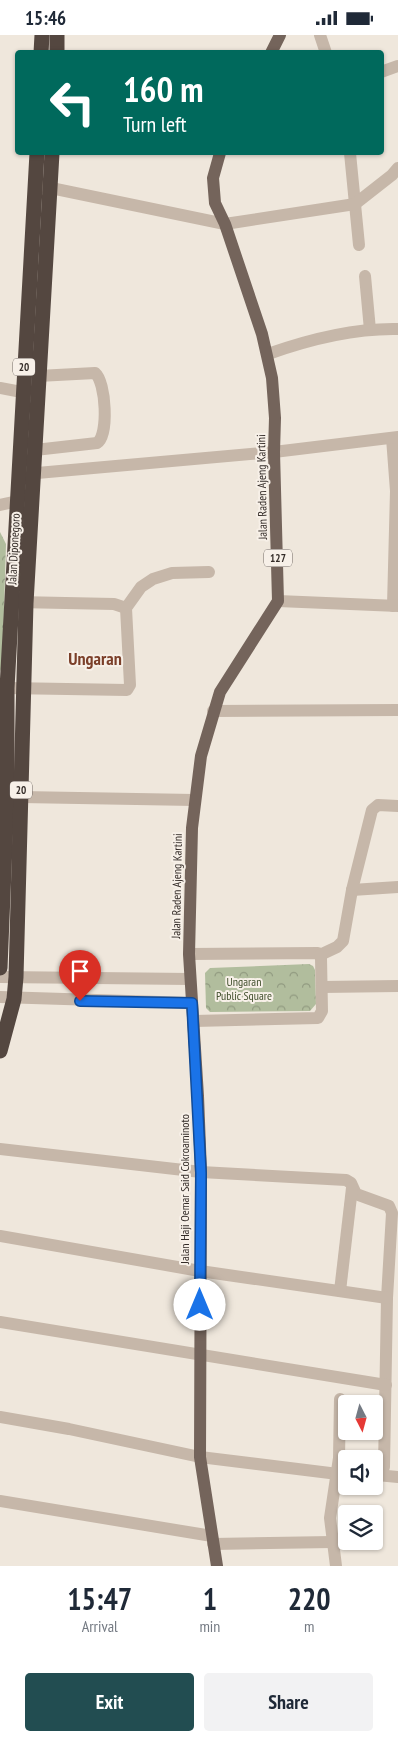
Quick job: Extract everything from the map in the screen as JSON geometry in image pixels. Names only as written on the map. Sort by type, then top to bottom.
[{"type":"highway","points":[[41,50],[42,35]]},
{"type":"highway","points":[[57,50],[58,35]]},
{"type":"highway","name":"Jalan Diponegoro","points":[[0,968],[5,694],[34,475],[35,450],[30,394],[37,155]]},
{"type":"highway","name":"Jalan Diponegoro","points":[[16,977],[24,688],[18,602],[16,502],[18,473],[30,394],[38,376],[52,155]]},
{"type":"highway","name":"20","points":[[0,1051],[7,998],[16,977]]},
{"type":"main road","points":[[272,50],[280,35]]},
{"type":"main road","name":"Jalan Raden Ajeng Kartini","points":[[194,1021],[188,954],[194,800],[202,756],[213,711],[230,673],[278,601],[274,452],[275,412],[268,354],[225,224],[215,203],[212,190],[213,178],[219,155]]},
{"type":"main road","name":"Jalan Haji Oemar Said Cokroaminoto","points":[[194,1021],[201,1173],[200,1457],[217,1566]]},
{"type":"street","points":[[320,35],[325,50]]},
{"type":"street","points":[[384,72],[398,66]]},
{"type":"street","points":[[350,155],[359,245]]},
{"type":"street","points":[[35,187],[51,188],[225,224],[355,204],[384,182],[398,167]]},
{"type":"street","points":[[365,276],[370,330]]},
{"type":"street","points":[[268,354],[307,341],[370,330],[398,329]]},
{"type":"street","points":[[35,450],[97,443],[103,437],[105,427],[101,380],[95,373],[38,376]]},
{"type":"street","points":[[0,388],[30,394]]},
{"type":"street","points":[[18,473],[34,475],[274,452],[395,438],[396,606],[278,601]]},
{"type":"street","points":[[0,505],[31,498]]},
{"type":"street","points":[[5,694],[24,688],[127,690],[130,685],[126,608],[141,587],[153,579],[172,573],[209,573]]},
{"type":"street","points":[[18,602],[118,604],[126,608]]},
{"type":"street","points":[[213,711],[398,710]]},
{"type":"street","points":[[21,797],[194,800]]},
{"type":"street","points":[[188,954],[320,955],[337,947],[344,941],[352,890],[372,810],[378,805],[398,805]]},
{"type":"street","points":[[352,890],[398,887]]},
{"type":"street","points":[[194,1021],[315,1019],[320,1017],[322,1011],[322,987],[320,955]]},
{"type":"street","points":[[0,977],[190,979]]},
{"type":"street","points":[[97,979],[97,1001]]},
{"type":"street","points":[[322,987],[398,986]]},
{"type":"street","points":[[7,998],[192,1003]]},
{"type":"street","points":[[0,1149],[201,1173],[346,1180],[351,1183],[356,1194],[389,1206],[392,1213],[387,1298],[383,1468]]},
{"type":"street","points":[[340,1291],[352,1188]]},
{"type":"street","points":[[0,1236],[200,1271],[387,1298]]},
{"type":"street","points":[[0,1322],[386,1385]]},
{"type":"street","points":[[0,1417],[70,1429],[200,1457],[338,1475]]},
{"type":"street","points":[[383,1476],[398,1477]]},
{"type":"street","points":[[336,1566],[330,1518],[338,1487]]},
{"type":"street","points":[[0,1501],[212,1540],[332,1543]]},
{"type":"green space","points":[[0,532],[6,544],[2,674],[0,669]]},
{"type":"green space","name":"Ungaran Public Square","points":[[309,964],[315,970],[316,1004],[310,1011],[210,1012],[206,1008],[205,973],[210,968]]},
{"type":"district","name":"Ungaran","points":[[95,659]]},
{"type":"route","points":[[80,1001],[192,1003],[201,1173],[200,1305]]}]
